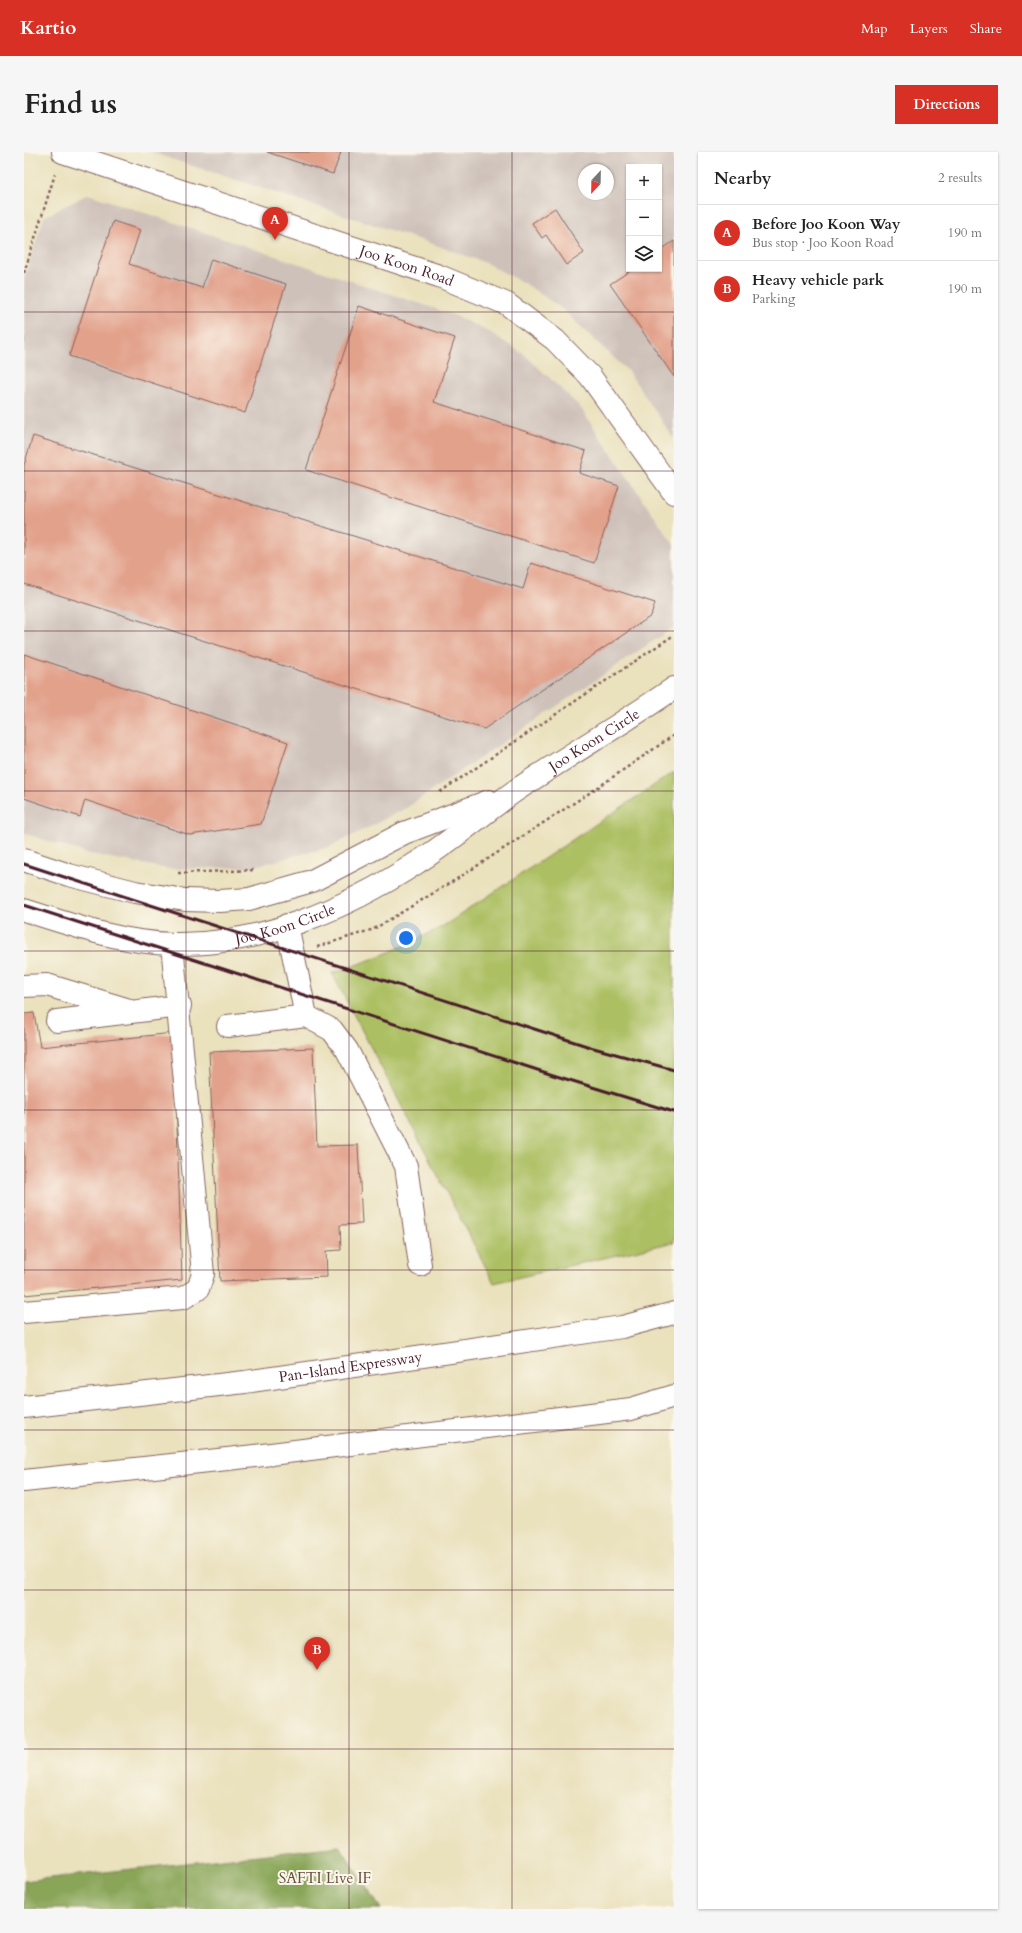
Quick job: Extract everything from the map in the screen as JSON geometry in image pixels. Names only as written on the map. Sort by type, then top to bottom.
[{"type":"main road","name":"Joo Koon Road","points":[[63,152],[439,276],[507,304],[555,340],[590,376],[674,493]]},
{"type":"main road","name":"Joo Koon Circle","points":[[24,910],[104,934],[172,944],[237,938],[319,915],[362,894],[418,862],[515,792],[674,688]]},
{"type":"main road","name":"Joo Koon Circle","points":[[24,860],[69,875],[135,892],[185,900],[220,901],[249,899],[312,881],[404,833],[515,792]]},
{"type":"main road","points":[[287,925],[306,1016]]},
{"type":"main road","points":[[24,1312],[183,1298],[198,1289],[203,1274],[180,1006],[172,944]]},
{"type":"main road","points":[[24,986],[47,985],[133,1012]]},
{"type":"main road","points":[[57,1021],[180,1006]]},
{"type":"main road","points":[[228,1026],[306,1016],[332,1030],[347,1050],[406,1166],[420,1266]]},
{"type":"main road","name":"Pan-Island Expressway","points":[[24,1407],[245,1382],[614,1328],[674,1312]]},
{"type":"main road","points":[[24,1481],[263,1455],[631,1409],[674,1396]]},
{"type":"path","points":[[24,273],[55,173]]},
{"type":"path","points":[[435,795],[674,635]]},
{"type":"path","points":[[171,873],[251,871],[258,869]]},
{"type":"shaded area","points":[[150,152],[674,152],[674,439],[628,371],[562,309],[526,284],[486,263],[430,243]]},
{"type":"shaded area","points":[[88,194],[451,314],[491,333],[525,355],[579,406],[674,545],[674,627],[406,808],[330,847],[251,867],[169,869],[85,853],[24,833],[24,279],[44,217]]},
{"type":"green space","points":[[674,772],[674,1242],[494,1283],[332,973],[389,952],[445,925]]},
{"type":"green space","name":"SAFTI Live IF","points":[[340,1846],[381,1909],[24,1909],[24,1881]]},
{"type":"building","points":[[267,152],[341,152],[333,174]]},
{"type":"building","points":[[555,208],[584,253],[566,265],[546,235],[542,238],[532,223]]},
{"type":"building","points":[[113,221],[140,230],[129,264],[202,288],[211,259],[286,284],[245,413],[69,356]]},
{"type":"building","points":[[674,241],[674,377],[610,284],[628,272],[662,272],[662,249]]},
{"type":"building","points":[[359,306],[455,338],[434,402],[586,451],[579,473],[619,486],[594,563],[306,470]]},
{"type":"building","points":[[33,436],[523,589],[531,563],[655,603],[651,616],[484,729],[24,584],[24,465]]},
{"type":"building","points":[[24,654],[288,742],[261,824],[190,835],[85,800],[80,817],[24,798]]},
{"type":"building","points":[[34,1013],[40,1047],[174,1033],[182,1280],[24,1295],[24,1014]]},
{"type":"building","points":[[313,1048],[317,1146],[358,1145],[362,1224],[340,1225],[341,1250],[326,1251],[327,1277],[220,1281],[209,1052]]},
{"type":"railway","points":[[24,864],[590,1047],[674,1070]]},
{"type":"railway","points":[[24,905],[553,1075],[674,1112]]},
{"type":"place","name":"Before Joo Koon Way","points":[[275,240]]},
{"type":"place","name":"Heavy vehicle park","points":[[317,1670]]}]
